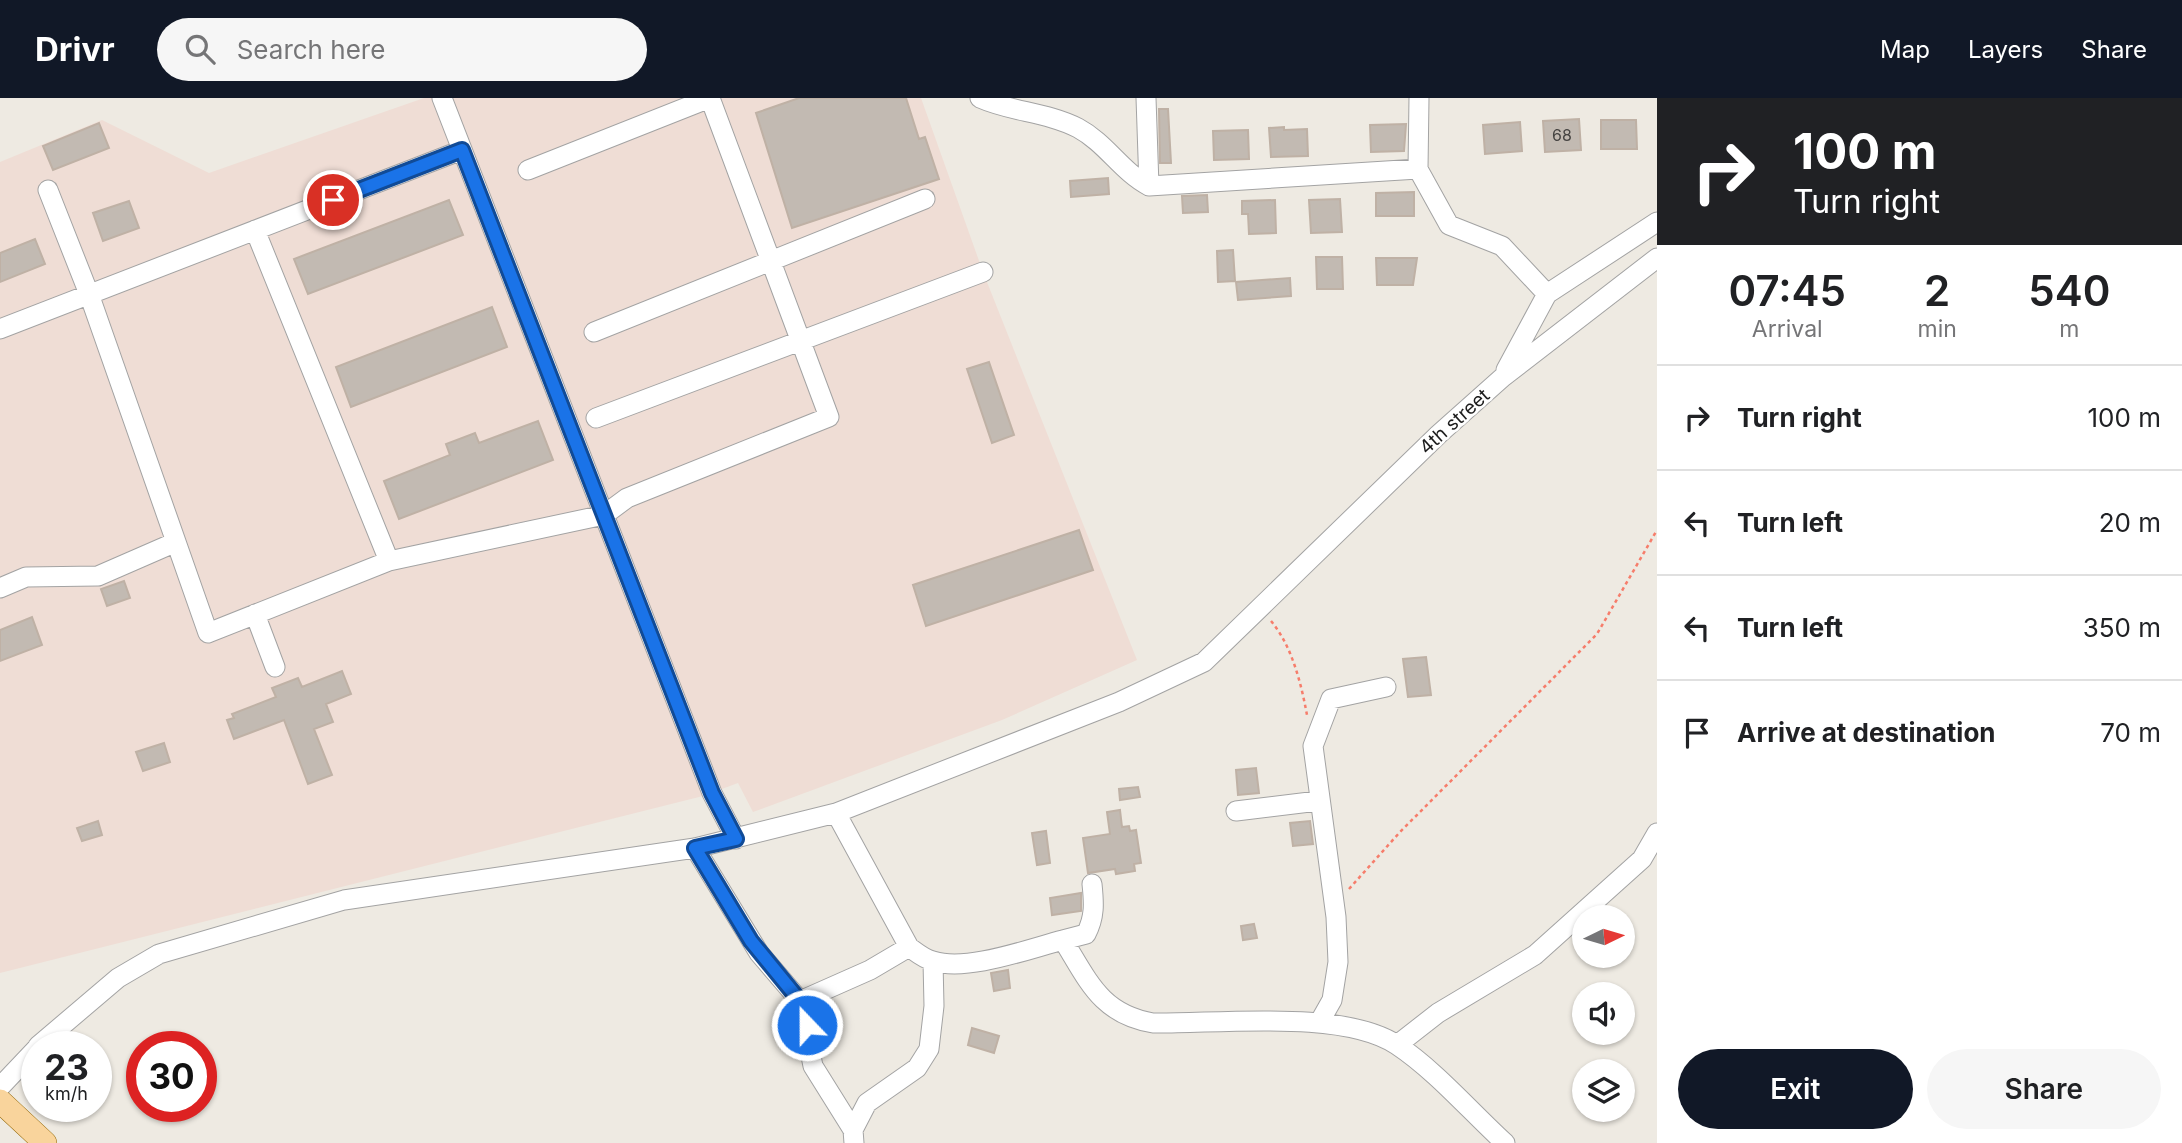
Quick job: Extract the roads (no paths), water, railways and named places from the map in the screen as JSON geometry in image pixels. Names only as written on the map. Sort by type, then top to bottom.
[{"type":"main road","points":[[0,1101],[45,1143]]},
{"type":"street","points":[[442,98],[712,793],[736,839]]},
{"type":"street","points":[[48,190],[89,295],[208,633],[389,561],[604,515],[627,498],[829,417],[710,98],[528,170]]},
{"type":"street","points":[[980,98],[1078,128],[1096,140],[1133,176],[1149,186],[1418,169]]},
{"type":"street","points":[[1146,98],[1149,186]]},
{"type":"street","points":[[1419,98],[1418,169],[1449,225],[1502,246],[1547,294]]},
{"type":"street","points":[[0,329],[462,150]]},
{"type":"street","points":[[594,332],[925,199]]},
{"type":"street","points":[[1503,377],[1547,294],[1657,222]]},
{"type":"street","points":[[255,230],[389,561]]},
{"type":"street","name":"4th street","points":[[56,1031],[118,978],[159,954],[344,900],[695,848],[836,813],[1119,702],[1204,662],[1439,434],[1503,377],[1657,258]]},
{"type":"street","points":[[596,418],[983,272]]},
{"type":"street","points":[[0,588],[26,577],[98,576],[176,542]]},
{"type":"street","points":[[255,614],[275,667]]},
{"type":"street","points":[[1319,1023],[1332,1000],[1338,962],[1336,917],[1318,801],[1313,746],[1331,699],[1386,687]]},
{"type":"street","points":[[1236,811],[1318,801]]},
{"type":"street","points":[[836,813],[909,947],[933,961],[970,962],[1086,934],[1094,914],[1092,884]]},
{"type":"street","points":[[1396,1045],[1438,1013],[1535,955],[1642,859],[1657,833]]},
{"type":"street","points":[[695,848],[755,947],[800,1001],[813,1066],[853,1136]]},
{"type":"street","points":[[1063,940],[1097,995],[1114,1011],[1134,1020],[1153,1023],[1319,1023],[1369,1032],[1396,1045],[1504,1143]]},
{"type":"street","points":[[800,1001],[870,970],[909,947]]},
{"type":"street","points":[[853,1136],[867,1103],[918,1068],[929,1049],[934,1006],[933,961]]},
{"type":"street","name":"4th street","points":[[0,1087],[21,1064]]}]
